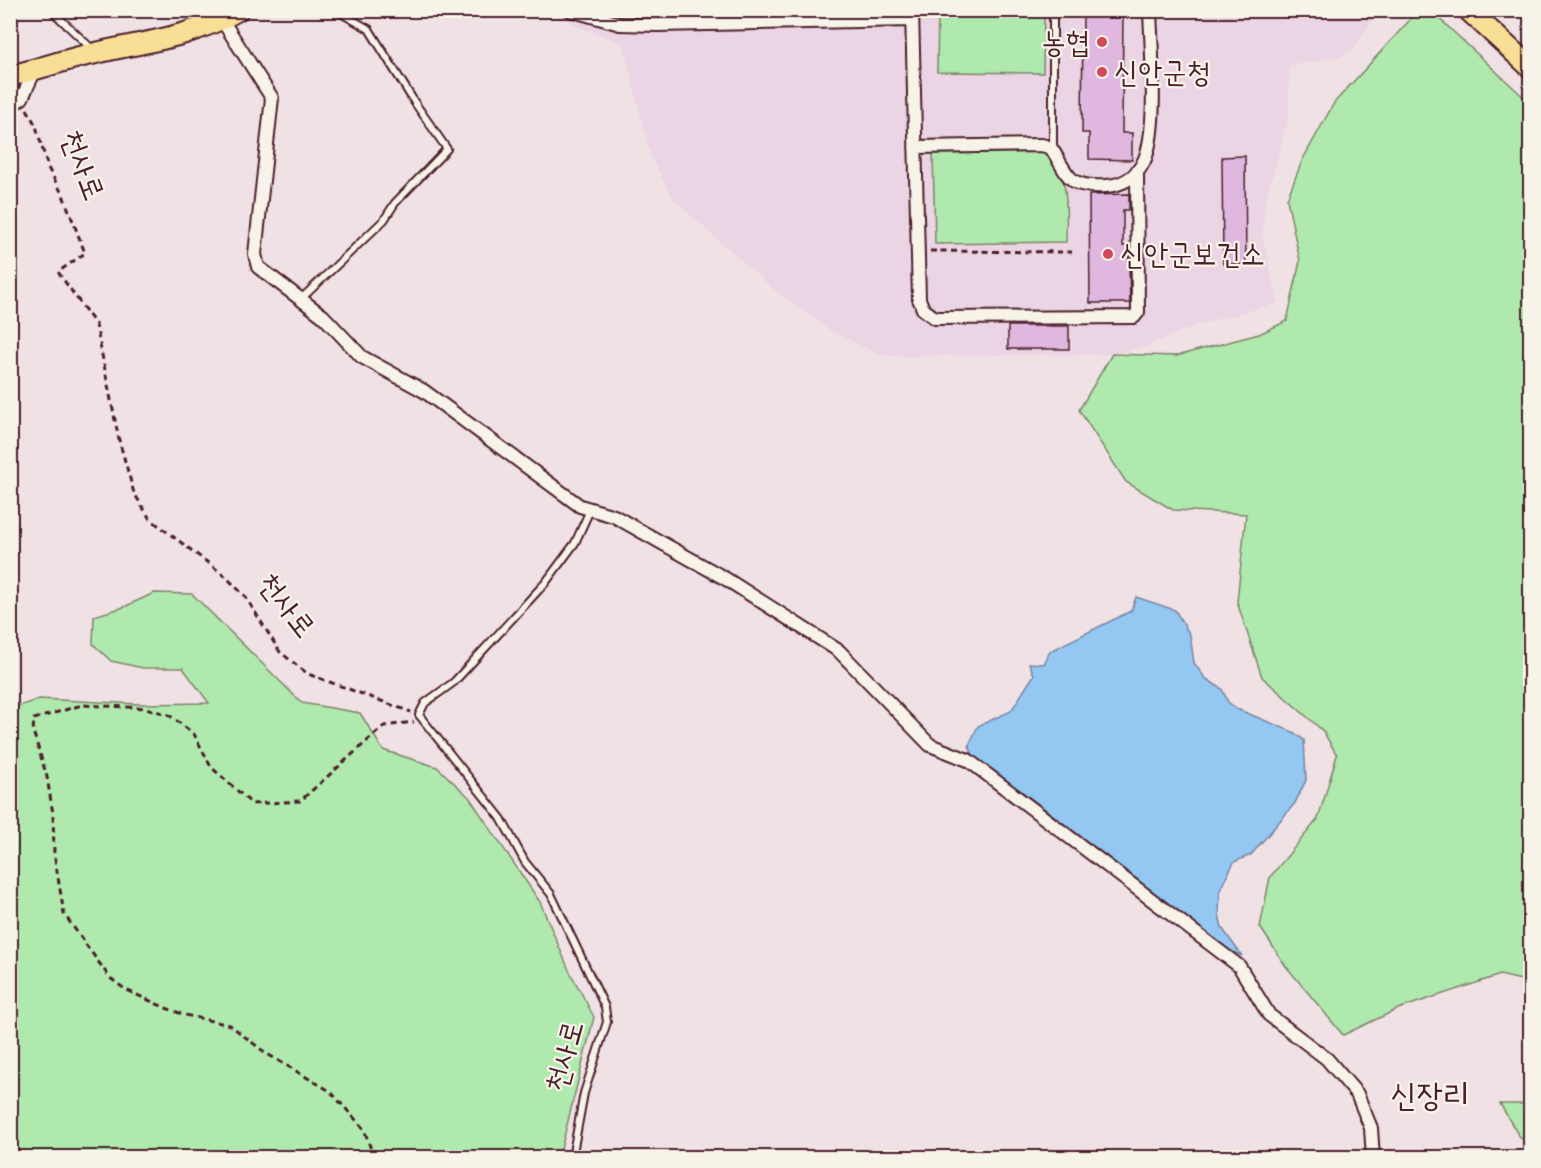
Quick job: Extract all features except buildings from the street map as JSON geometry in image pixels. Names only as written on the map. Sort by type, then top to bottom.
[{"type":"main road","points":[[1468,10],[1530,68]]},
{"type":"main road","points":[[10,76],[96,53],[177,37],[230,15]]},
{"type":"street","points":[[570,10],[620,24],[657,25],[912,15],[919,299],[923,309],[936,318],[1134,316],[1138,312],[1137,171]]},
{"type":"street","points":[[915,147],[1042,145],[1053,152],[1064,174],[1078,183],[1095,187],[1113,186],[1130,179],[1144,162],[1152,129],[1150,10]]},
{"type":"street","points":[[230,15],[272,98],[255,254],[258,267],[323,316],[362,357],[424,391],[580,506],[614,516],[726,579],[839,651],[930,745],[976,766],[1239,966],[1269,1015],[1327,1059],[1357,1094],[1371,1128],[1373,1158]]},
{"type":"street","points":[[10,106],[22,98],[34,70]]},
{"type":"lane","points":[[51,10],[96,53]]},
{"type":"lane","points":[[300,299],[384,220],[395,202],[447,149],[369,29],[335,10]]},
{"type":"lane","points":[[1053,10],[1053,152]]},
{"type":"lane","points":[[421,717],[425,703],[454,682],[546,582],[575,543],[590,509]]},
{"type":"lane","name":"천사로","points":[[421,717],[501,818],[525,862],[551,894],[605,1007],[607,1022],[584,1093],[572,1158]]},
{"type":"path","name":"천사로","points":[[22,98],[36,126],[48,168],[63,195],[85,253],[58,272],[96,325],[119,440],[134,493],[150,519],[224,575],[245,596],[280,651],[308,674],[421,717]]},
{"type":"path","points":[[917,251],[1072,252]]},
{"type":"path","points":[[374,1158],[364,1130],[330,1090],[267,1054],[230,1025],[185,1015],[166,1008],[126,990],[110,978],[64,914],[54,853],[53,814],[47,777],[33,731],[34,719],[82,705],[146,708],[169,716],[194,734],[211,767],[252,804],[300,801],[384,726],[421,717]]},
{"type":"shaded area","name":"신안군청","points":[[544,11],[1378,11],[1357,44],[1343,56],[1289,66],[1289,115],[1265,203],[1262,235],[1278,303],[1196,325],[1147,346],[1112,354],[892,356],[874,352],[831,331],[772,288],[675,201],[651,158],[623,43]]},
{"type":"green space","points":[[938,11],[1044,11],[1043,73],[937,72]]},
{"type":"green space","points":[[1418,11],[1431,11],[1530,103],[1530,982],[1500,975],[1398,1009],[1343,1035],[1285,965],[1260,927],[1270,877],[1318,819],[1337,755],[1323,731],[1262,677],[1237,602],[1246,514],[1173,510],[1126,482],[1079,410],[1112,354],[1176,356],[1259,334],[1287,321],[1300,261],[1287,199],[1302,161],[1334,103]]},
{"type":"green space","points":[[1043,152],[1059,170],[1063,181],[1066,205],[1066,242],[935,244],[933,154]]},
{"type":"green space","points":[[154,593],[192,594],[302,703],[360,713],[383,750],[437,767],[469,797],[540,902],[569,970],[594,1017],[559,1157],[11,1157],[11,709],[39,699],[140,704],[209,703],[183,668],[143,668],[111,661],[93,644],[94,616],[124,607]]},
{"type":"green space","points":[[1500,1104],[1530,1104],[1530,1142],[1520,1138]]},
{"type":"water","points":[[1136,597],[1175,610],[1190,635],[1194,663],[1205,678],[1222,689],[1228,702],[1237,709],[1293,732],[1304,740],[1306,780],[1295,803],[1251,855],[1234,862],[1220,890],[1219,914],[1222,928],[1242,956],[1219,945],[974,758],[969,745],[978,726],[1011,711],[1034,675],[1029,663],[1044,664],[1050,651],[1131,611]]},
{"type":"place","name":"농협","points":[[1102,42]]},
{"type":"place","name":"신안군청","points":[[1102,72]]},
{"type":"place","name":"신안군보건소","points":[[1108,254]]},
{"type":"district","name":"신장리","points":[[1430,1094]]}]
